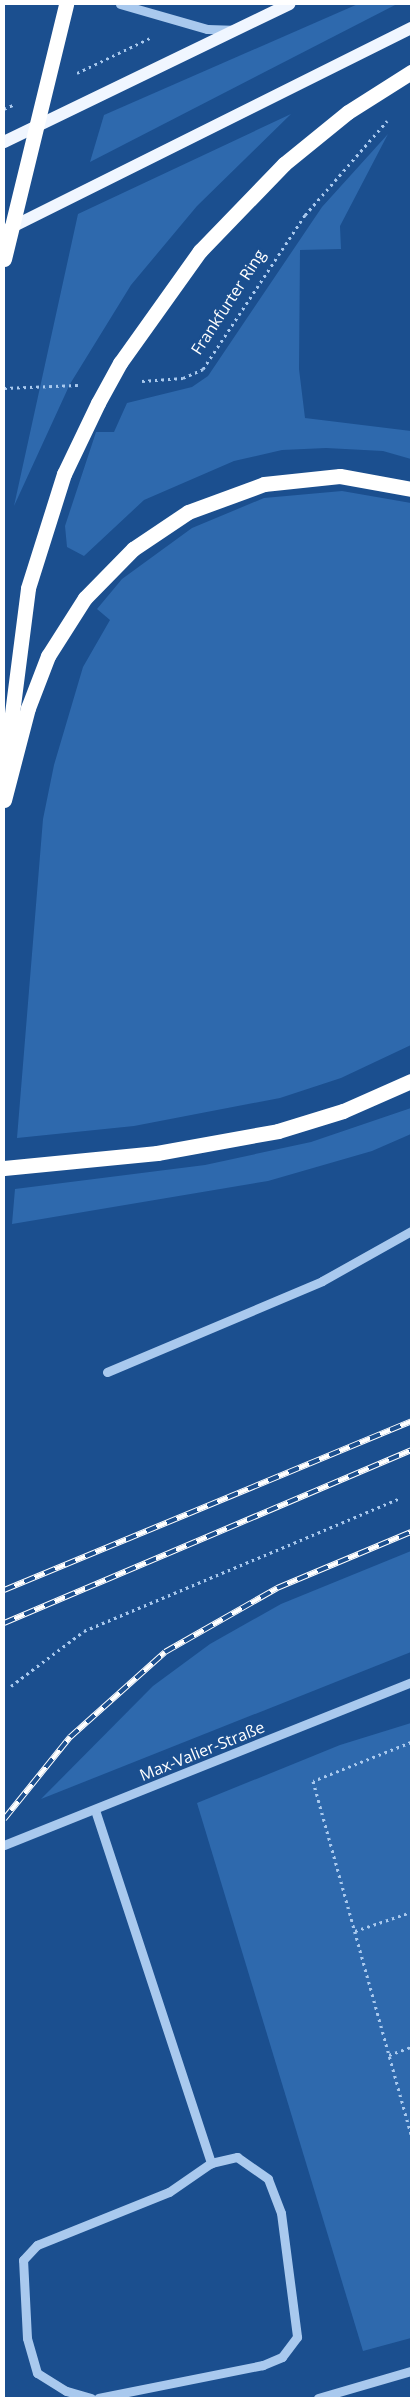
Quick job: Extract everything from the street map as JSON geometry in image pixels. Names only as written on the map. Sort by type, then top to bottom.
[{"type":"highway","points":[[4,259],[66,4]]},
{"type":"highway","points":[[4,780],[18,644],[43,531],[98,403],[120,363],[194,259],[284,164],[348,112],[411,72]]},
{"type":"highway","points":[[4,800],[28,708],[48,656],[85,598],[113,566],[171,521],[212,500],[264,484],[308,477],[362,478],[411,489]]},
{"type":"highway","points":[[4,1168],[165,1152],[278,1131],[343,1111],[411,1081]]},
{"type":"main road","points":[[4,142],[290,4]]},
{"type":"main road","points":[[4,231],[411,28]]},
{"type":"street","points":[[120,4],[216,30],[236,30]]},
{"type":"street","points":[[107,1372],[322,1281],[411,1231]]},
{"type":"street","name":"Max-Valier-Straße","points":[[4,1845],[411,1682]]},
{"type":"street","points":[[95,1810],[211,2163]]},
{"type":"street","points":[[91,2398],[66,2391],[37,2373],[27,2338],[23,2260],[37,2245],[169,2192],[211,2163],[236,2157],[268,2179],[281,2213],[297,2337],[282,2357],[263,2365],[98,2398]]},
{"type":"street","points":[[318,2398],[411,2371]]},
{"type":"path","points":[[72,76],[184,21]]},
{"type":"path","points":[[4,109],[21,101]]},
{"type":"path","name":"Frankfurter Ring","points":[[136,381],[183,378],[203,369],[305,215],[394,114]]},
{"type":"path","points":[[4,388],[87,385]]},
{"type":"path","points":[[11,1686],[84,1630],[401,1498]]},
{"type":"path","points":[[411,1742],[313,1781],[411,2135]]},
{"type":"path","points":[[354,1931],[411,1912]]},
{"type":"path","points":[[389,2055],[411,2047]]},
{"type":"shaded area","points":[[358,4],[397,4],[90,162],[104,115]]},
{"type":"shaded area","points":[[291,114],[197,206],[131,285],[70,384],[14,506],[78,214]]},
{"type":"shaded area","points":[[388,134],[340,226],[341,249],[300,250],[299,369],[305,418],[411,431],[411,459],[383,451],[326,448],[282,450],[234,461],[144,500],[84,556],[67,547],[65,526],[96,432],[114,432],[127,403],[192,387],[208,376],[322,207]]},
{"type":"shaded area","points":[[342,491],[411,503],[411,1045],[341,1078],[280,1098],[134,1126],[17,1138],[43,819],[54,765],[83,667],[110,620],[97,609],[122,579],[192,528],[264,498]]},
{"type":"shaded area","points":[[411,1108],[411,1134],[372,1151],[268,1181],[12,1224],[15,1189],[205,1165],[311,1142]]},
{"type":"shaded area","points":[[411,1551],[411,1652],[41,1799],[153,1686],[210,1644],[281,1604]]},
{"type":"shaded area","points":[[411,1723],[411,2338],[363,2351],[197,1803],[340,1745]]},
{"type":"railway","points":[[4,1590],[411,1421]]},
{"type":"railway","points":[[4,1623],[411,1450]]},
{"type":"railway","points":[[4,1819],[70,1737],[165,1652],[277,1588],[411,1532]]}]
